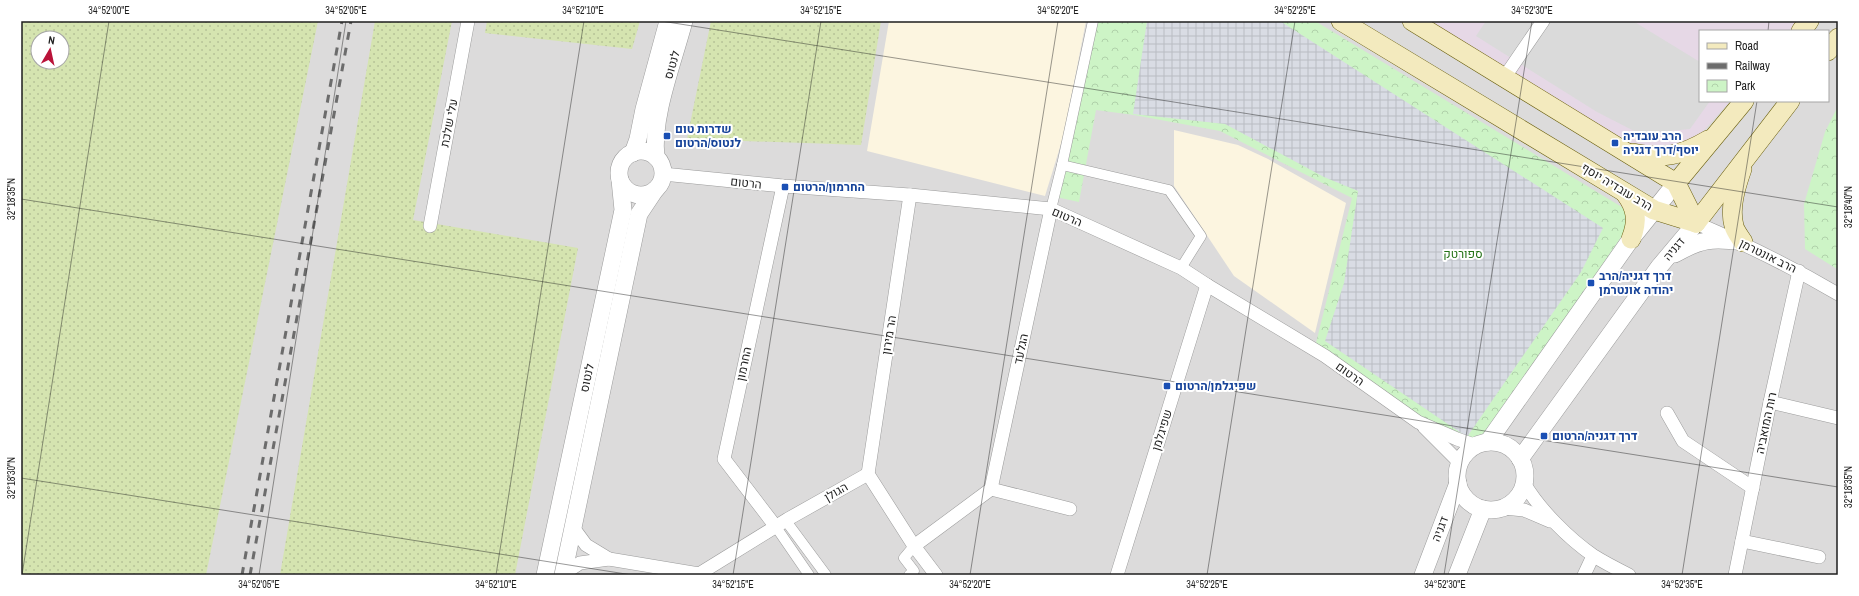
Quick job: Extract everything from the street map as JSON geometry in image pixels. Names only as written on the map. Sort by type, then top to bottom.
[{"type":"main road","name":"הרב עובדיה יוסף","points":[[1341,21],[1654,210],[1696,223]]},
{"type":"main road","points":[[1412,21],[1676,183],[1696,223]]},
{"type":"main road","points":[[1802,30],[1809,21]]},
{"type":"main road","points":[[1829,51],[1838,38]]},
{"type":"main road","points":[[1676,183],[1743,102]]},
{"type":"main road","name":"דגניה","points":[[1696,223],[1789,102]]},
{"type":"main road","points":[[1623,151],[1660,157],[1678,155],[1716,135]]},
{"type":"main road","points":[[1742,242],[1734,227],[1732,217],[1735,189],[1746,159]]},
{"type":"main road","points":[[1625,193],[1632,202],[1636,212],[1635,228],[1631,239]]},
{"type":"street","name":"עלי שלכת","points":[[430,226],[468,21]]},
{"type":"street","name":"לנטוס","points":[[633,152],[638,139],[644,109],[668,21]]},
{"type":"street","name":"לנטוס","points":[[656,157],[654,143],[656,121],[684,21]]},
{"type":"street","points":[[1051,209],[1093,21]]},
{"type":"street","points":[[1504,78],[1543,21]]},
{"type":"street","points":[[645,151],[656,157],[660,162],[663,174],[660,186],[655,190],[642,195],[629,191],[620,180],[620,167],[627,156],[633,152],[645,151]]},
{"type":"street","points":[[1062,165],[1169,190],[1201,236],[1181,268]]},
{"type":"street","name":"הרטום","points":[[663,174],[1051,209],[1181,268],[1207,286],[1325,356],[1418,422],[1460,463]]},
{"type":"street","name":"לנטוס","points":[[545,575],[623,210],[620,180]]},
{"type":"street","points":[[1554,522],[1524,510],[1504,508],[1492,510],[1483,509],[1471,504],[1462,495],[1458,483],[1457,476],[1460,463],[1470,450],[1482,444],[1631,239],[1676,183]]},
{"type":"street","name":"החרמון","points":[[781,524],[724,458],[783,186]]},
{"type":"street","name":"לנטוס","points":[[563,575],[572,526],[639,214],[655,190]]},
{"type":"street","name":"הר מירון","points":[[868,474],[910,196]]},
{"type":"street","name":"הגלעד","points":[[991,489],[1051,209]]},
{"type":"street","name":"הרב אונטרמן","points":[[1696,223],[1742,242],[1799,271],[1838,294]]},
{"type":"street","name":"דגניה","points":[[1520,459],[1659,267],[1696,223]]},
{"type":"street","points":[[1659,267],[1674,255],[1692,244],[1720,239],[1742,242]]},
{"type":"street","name":"רות המואביה","points":[[1735,575],[1770,402],[1799,271]]},
{"type":"street","name":"שפיגלמן","points":[[1117,575],[1207,286]]},
{"type":"street","points":[[1770,402],[1838,418]]},
{"type":"street","points":[[1667,413],[1683,442],[1753,488]]},
{"type":"street","name":"הרטום","points":[[1418,422],[1457,439],[1482,444]]},
{"type":"street","points":[[1482,444],[1503,445],[1516,453],[1520,459],[1525,475],[1524,483],[1517,498],[1504,508]]},
{"type":"street","points":[[868,474],[914,546],[936,575]]},
{"type":"street","name":"הגולן","points":[[563,575],[580,563],[609,559],[699,574],[781,524],[868,474]]},
{"type":"street","name":"דגניה","points":[[1423,575],[1458,483]]},
{"type":"street","points":[[1524,483],[1531,495],[1554,522],[1593,556],[1629,575]]},
{"type":"street","points":[[910,575],[914,572],[904,558],[914,546],[991,489],[1070,509]]},
{"type":"street","points":[[1457,575],[1483,509]]},
{"type":"street","points":[[781,524],[808,575]]},
{"type":"street","points":[[781,524],[826,575]]},
{"type":"street","name":"הגולן","points":[[572,526],[586,545],[609,559]]},
{"type":"street","points":[[1742,541],[1819,557]]},
{"type":"street","points":[[1584,575],[1593,556]]},
{"type":"shaded area","points":[[21,21],[1838,21],[1838,575],[21,575]]},
{"type":"shaded area","points":[[889,21],[1086,21],[1064,134],[1045,196],[867,151]]},
{"type":"shaded area","name":"ספורטק","points":[[1147,21],[1280,21],[1603,228],[1581,272],[1467,437],[1325,341],[1344,283],[1358,191],[1324,177],[1225,124],[1133,114]]},
{"type":"shaded area","points":[[1429,21],[1802,21],[1794,30],[1699,30],[1699,102],[1729,102],[1697,138],[1680,144],[1646,146],[1629,145]]},
{"type":"shaded area","points":[[1486,21],[1633,21],[1699,61],[1699,102],[1709,102],[1690,129],[1640,134],[1597,112],[1476,36]]},
{"type":"shaded area","points":[[1174,130],[1238,145],[1268,159],[1346,203],[1315,333],[1234,276],[1174,186]]},
{"type":"green space","points":[[22,21],[318,21],[206,575],[21,575]]},
{"type":"green space","points":[[375,21],[452,21],[413,220],[578,248],[515,575],[280,575]]},
{"type":"green space","points":[[487,21],[640,21],[632,49],[485,33]]},
{"type":"green space","points":[[711,21],[881,21],[861,145],[687,139]]},
{"type":"green space","name":"ספורטק","points":[[1098,21],[1315,21],[1625,209],[1626,230],[1488,434],[1459,443],[1316,343],[1352,198],[1220,131],[1134,115],[1096,110],[1079,202],[1056,197]]},
{"type":"green space","points":[[1838,106],[1837,269],[1805,249],[1804,204],[1825,132]]},
{"type":"railway","points":[[242,575],[342,21]]},
{"type":"railway","points":[[250,575],[351,21]]},
{"type":"place","name":"שדרות טום לנטוס/הרטום","points":[[667,136]]},
{"type":"place","name":"הרב עובדיה יוסף/דרך דגניה","points":[[1615,143]]},
{"type":"place","name":"החרמון/הרטום","points":[[785,187]]},
{"type":"place","name":"דרך דגניה/הרב יהודה אונטרמן","points":[[1591,283]]},
{"type":"place","name":"שפיגלמן/הרטום","points":[[1167,386]]},
{"type":"place","name":"דרך דגניה/הרטום","points":[[1544,436]]}]
